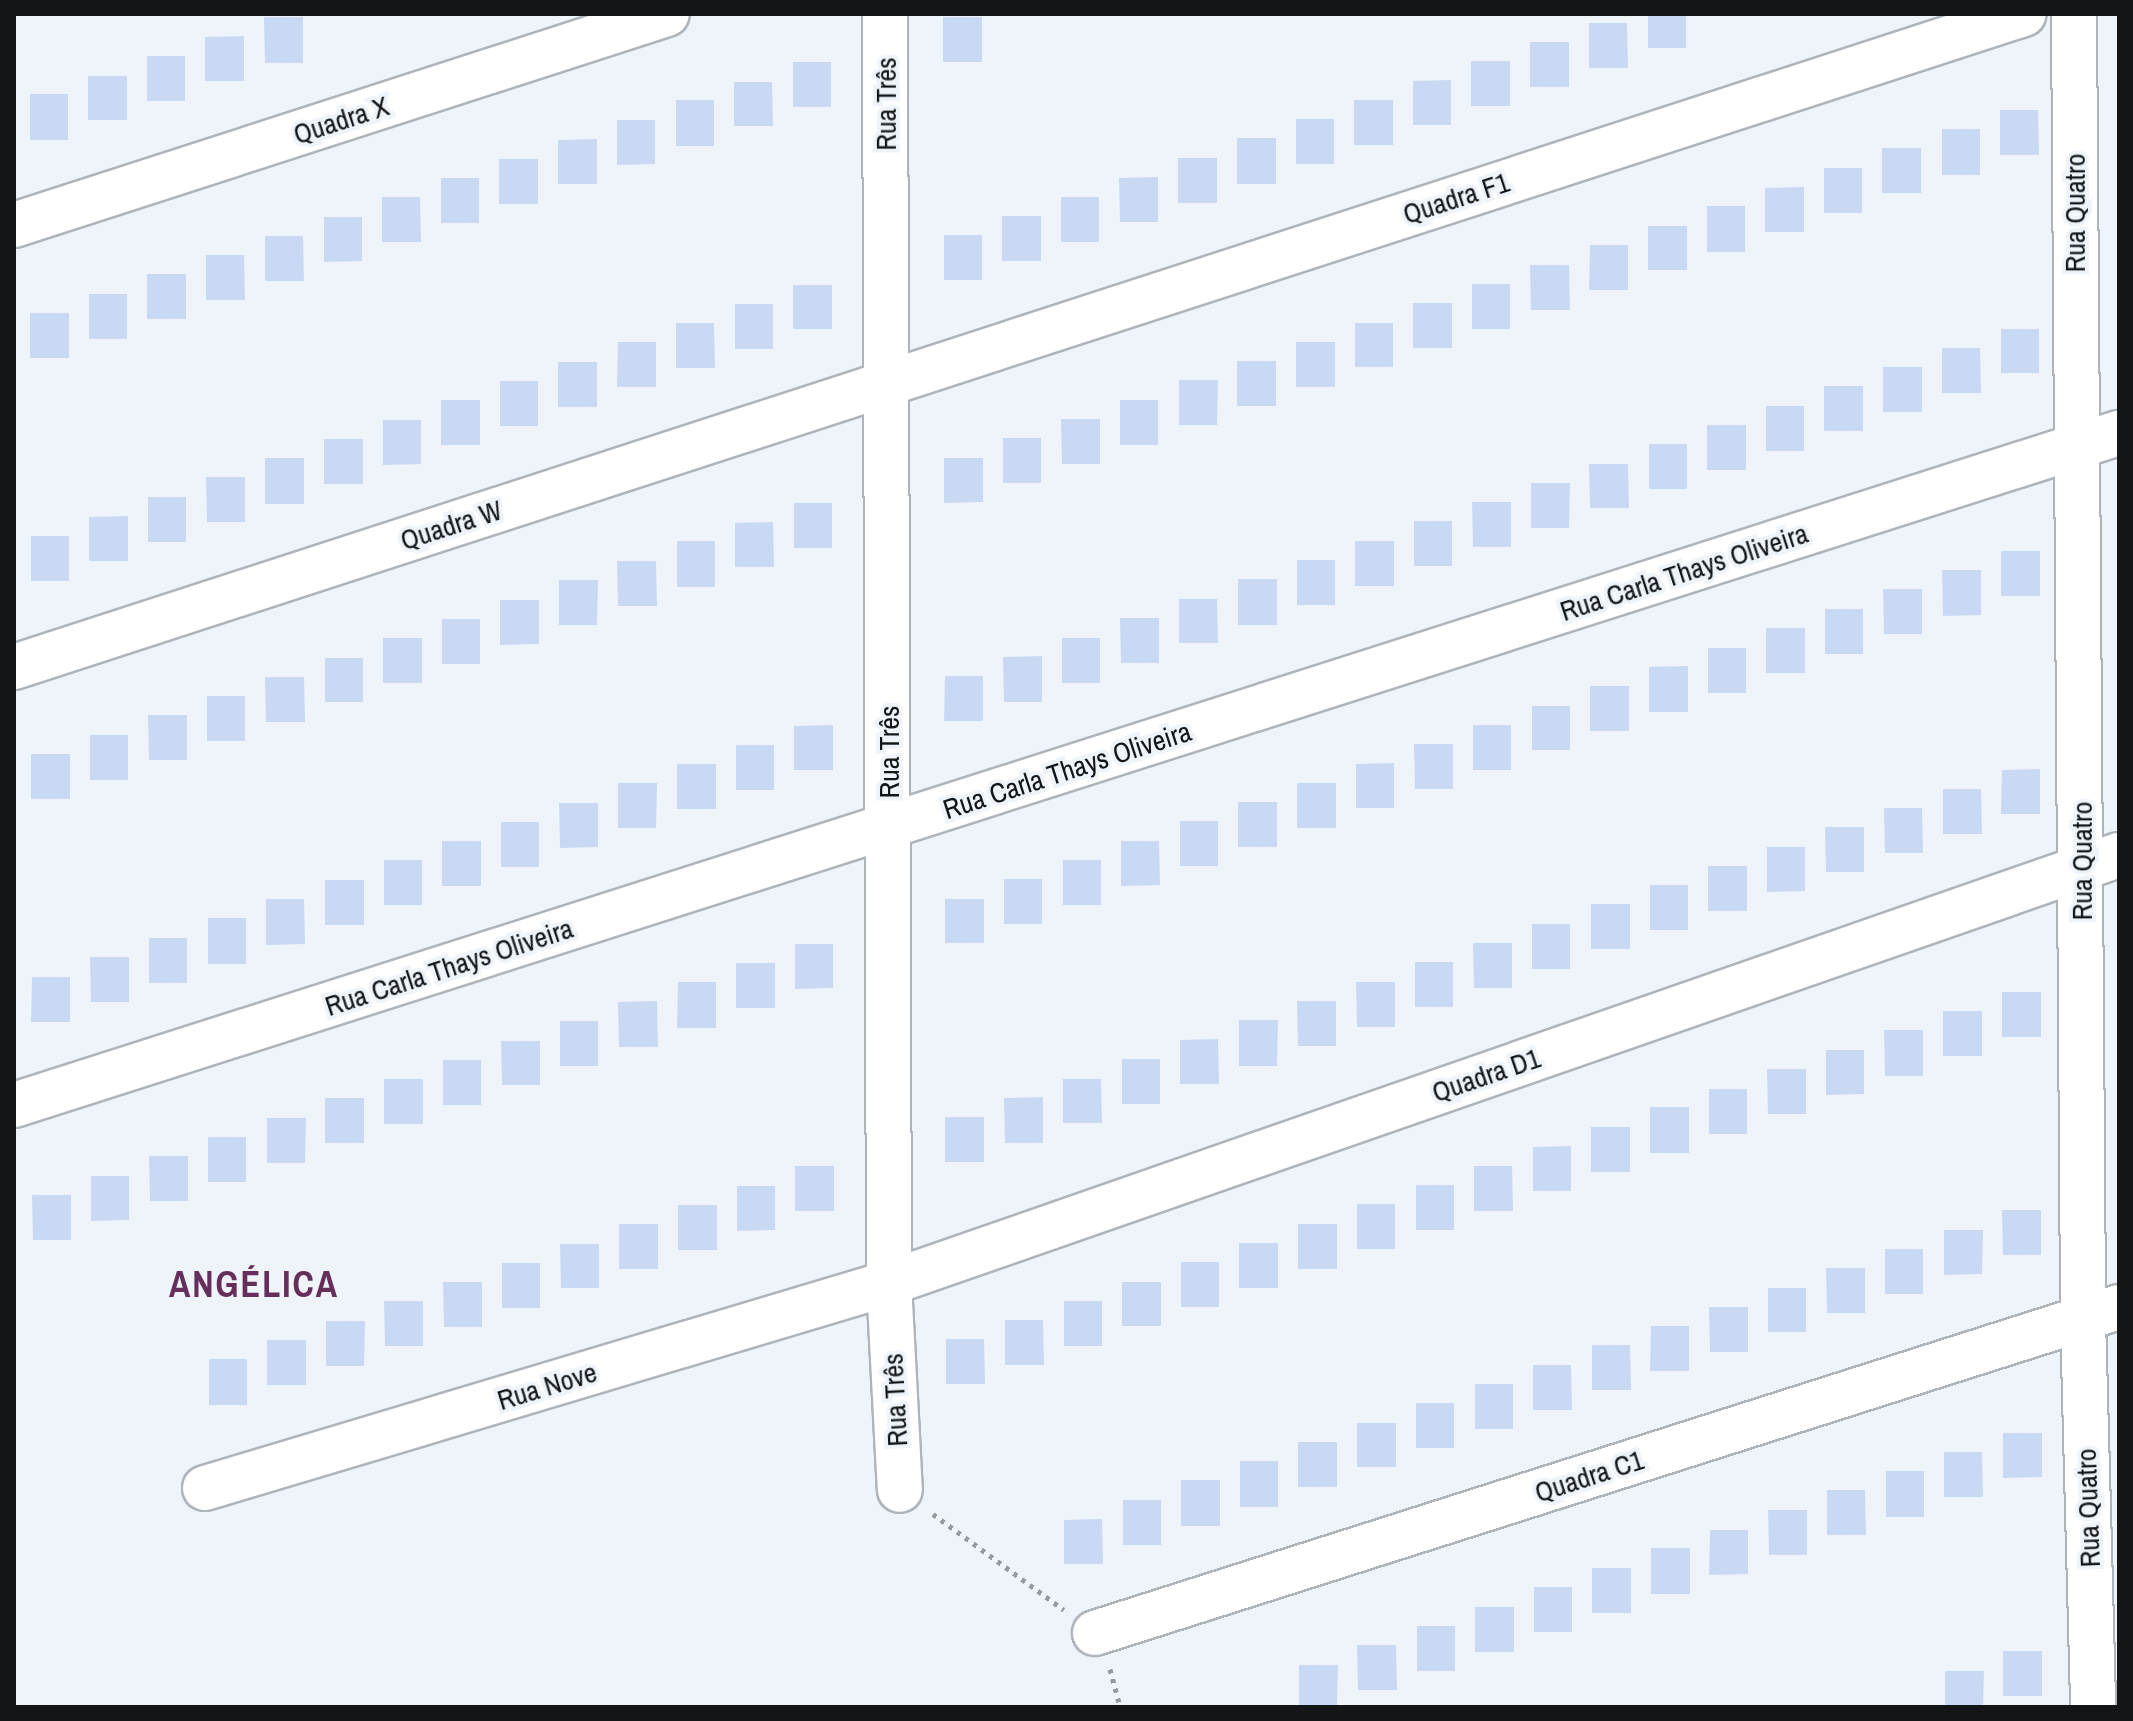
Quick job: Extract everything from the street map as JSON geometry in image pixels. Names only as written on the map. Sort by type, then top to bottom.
[{"type":"street","name":"Quadra X","points":[[14,225],[667,14]]},
{"type":"street","name":"Rua Três","points":[[885,14],[889,1283],[900,1490]]},
{"type":"street","name":"Quadra F1","points":[[888,382],[2024,14]]},
{"type":"street","name":"Rua Quatro","points":[[2074,14],[2076,448],[2101,861],[2101,1313],[2093,1707]]},
{"type":"street","name":"Quadra W","points":[[14,667],[888,382]]},
{"type":"street","name":"Rua Carla Thays Oliveira","points":[[14,1105],[2119,433]]},
{"type":"street","name":"Quadra D1","points":[[889,1283],[2101,861]]},
{"type":"street","name":"Rua Nove","points":[[205,1488],[889,1283]]},
{"type":"street","name":"Quadra C1","points":[[1095,1633],[2101,1313]]},
{"type":"path","points":[[900,1490],[1095,1633],[1120,1707]]},
{"type":"building","points":[[1648,14],[1686,14],[1686,48],[1648,48]]},
{"type":"building","points":[[264,17],[303,17],[303,63],[265,63]]},
{"type":"building","points":[[943,17],[982,17],[982,62],[943,62]]},
{"type":"building","points":[[1589,23],[1627,23],[1628,68],[1589,68]]},
{"type":"building","points":[[244,36],[244,81],[205,81],[205,37]]},
{"type":"building","points":[[1530,42],[1569,42],[1569,87],[1530,87]]},
{"type":"building","points":[[147,56],[185,56],[185,101],[147,101]]},
{"type":"building","points":[[1471,61],[1510,61],[1510,106],[1471,106]]},
{"type":"building","points":[[793,62],[831,62],[831,107],[793,107]]},
{"type":"building","points":[[88,76],[127,76],[127,120],[88,120]]},
{"type":"building","points":[[1451,80],[1451,125],[1413,125],[1413,81]]},
{"type":"building","points":[[734,82],[772,82],[773,126],[734,126]]},
{"type":"building","points":[[30,94],[68,94],[68,140],[30,140]]},
{"type":"building","points":[[676,100],[714,100],[714,146],[676,146]]},
{"type":"building","points":[[1354,100],[1393,100],[1393,145],[1354,145]]},
{"type":"building","points":[[2000,110],[2038,110],[2039,155],[2000,155]]},
{"type":"building","points":[[1296,119],[1334,119],[1334,164],[1296,164]]},
{"type":"building","points":[[617,120],[655,120],[655,164],[617,165]]},
{"type":"building","points":[[1942,129],[1980,129],[1980,175],[1942,175]]},
{"type":"building","points":[[1237,138],[1276,138],[1276,184],[1237,184]]},
{"type":"building","points":[[597,139],[597,184],[558,184],[558,140]]},
{"type":"building","points":[[1882,148],[1921,148],[1921,193],[1882,193]]},
{"type":"building","points":[[1178,158],[1217,158],[1217,203],[1178,203]]},
{"type":"building","points":[[499,159],[538,159],[538,204],[499,204]]},
{"type":"building","points":[[1824,168],[1862,168],[1862,213],[1824,213]]},
{"type":"building","points":[[1158,177],[1158,222],[1120,222],[1119,178]]},
{"type":"building","points":[[441,178],[479,178],[479,223],[441,223]]},
{"type":"building","points":[[1804,187],[1804,232],[1765,232],[1765,188]]},
{"type":"building","points":[[382,197],[420,197],[421,242],[382,242]]},
{"type":"building","points":[[1061,197],[1099,197],[1099,242],[1061,242]]},
{"type":"building","points":[[1707,206],[1745,206],[1745,252],[1707,252]]},
{"type":"building","points":[[1002,216],[1041,216],[1041,261],[1002,261]]},
{"type":"building","points":[[324,217],[362,217],[362,261],[324,262]]},
{"type":"building","points":[[1648,226],[1687,226],[1687,270],[1648,270]]},
{"type":"building","points":[[944,235],[982,235],[982,280],[944,280]]},
{"type":"building","points":[[265,236],[303,236],[304,281],[265,281]]},
{"type":"building","points":[[1590,245],[1628,245],[1628,290],[1589,290]]},
{"type":"building","points":[[206,255],[244,255],[245,300],[206,300]]},
{"type":"building","points":[[1530,265],[1569,265],[1570,310],[1531,310]]},
{"type":"building","points":[[147,274],[186,274],[186,319],[147,319]]},
{"type":"building","points":[[1472,284],[1510,284],[1510,329],[1472,329]]},
{"type":"building","points":[[793,285],[832,285],[832,329],[793,329]]},
{"type":"building","points":[[89,294],[127,294],[127,339],[89,339]]},
{"type":"building","points":[[1413,303],[1452,303],[1452,348],[1413,348]]},
{"type":"building","points":[[735,304],[773,304],[773,349],[735,349]]},
{"type":"building","points":[[30,313],[69,313],[69,358],[30,358]]},
{"type":"building","points":[[676,323],[714,323],[715,368],[676,368]]},
{"type":"building","points":[[1355,323],[1393,323],[1393,367],[1355,367]]},
{"type":"building","points":[[2001,329],[2039,329],[2039,373],[2001,373]]},
{"type":"building","points":[[618,342],[656,342],[656,387],[617,387]]},
{"type":"building","points":[[1296,342],[1335,342],[1335,387],[1296,387]]},
{"type":"building","points":[[1942,348],[1980,348],[1981,393],[1942,393]]},
{"type":"building","points":[[1237,361],[1276,361],[1276,406],[1237,406]]},
{"type":"building","points":[[558,362],[597,362],[597,407],[558,407]]},
{"type":"building","points":[[1883,367],[1922,367],[1922,412],[1883,412]]},
{"type":"building","points":[[1179,380],[1218,380],[1217,425],[1179,425]]},
{"type":"building","points":[[500,381],[538,381],[538,426],[500,426]]},
{"type":"building","points":[[1824,386],[1863,386],[1863,431],[1824,431]]},
{"type":"building","points":[[441,400],[480,400],[480,445],[441,445]]},
{"type":"building","points":[[1120,400],[1158,400],[1158,445],[1120,445]]},
{"type":"building","points":[[1766,406],[1804,406],[1804,451],[1766,451]]},
{"type":"building","points":[[1061,419],[1100,419],[1100,464],[1062,464]]},
{"type":"building","points":[[383,420],[421,420],[421,464],[383,465]]},
{"type":"building","points":[[1707,425],[1746,425],[1746,470],[1707,470]]},
{"type":"building","points":[[1003,438],[1041,438],[1041,483],[1003,483]]},
{"type":"building","points":[[324,439],[363,439],[363,484],[324,484]]},
{"type":"building","points":[[1649,444],[1687,444],[1687,489],[1649,489]]},
{"type":"building","points":[[265,458],[304,458],[304,504],[265,504]]},
{"type":"building","points":[[944,458],[983,458],[983,502],[944,503]]},
{"type":"building","points":[[1589,464],[1628,464],[1629,508],[1590,508]]},
{"type":"building","points":[[206,477],[245,477],[245,522],[207,522]]},
{"type":"building","points":[[1531,483],[1570,483],[1569,528],[1531,528]]},
{"type":"building","points":[[148,497],[186,497],[186,542],[148,542]]},
{"type":"building","points":[[1472,502],[1511,502],[1511,547],[1473,547]]},
{"type":"building","points":[[794,503],[832,503],[832,548],[794,548]]},
{"type":"building","points":[[128,516],[128,561],[89,561],[89,517]]},
{"type":"building","points":[[1414,521],[1452,521],[1452,566],[1414,566]]},
{"type":"building","points":[[773,522],[774,567],[735,567],[735,523]]},
{"type":"building","points":[[31,536],[69,536],[69,581],[31,581]]},
{"type":"building","points":[[677,541],[715,541],[715,587],[677,587]]},
{"type":"building","points":[[1355,541],[1394,541],[1394,586],[1355,586]]},
{"type":"building","points":[[2001,551],[2040,551],[2040,596],[2001,596]]},
{"type":"building","points":[[1297,560],[1335,560],[1335,605],[1297,605]]},
{"type":"building","points":[[617,561],[656,561],[657,606],[618,606]]},
{"type":"building","points":[[1942,570],[1981,570],[1981,615],[1943,616]]},
{"type":"building","points":[[1238,579],[1277,579],[1277,625],[1238,625]]},
{"type":"building","points":[[559,580],[598,580],[597,625],[559,625]]},
{"type":"building","points":[[1883,589],[1922,589],[1922,634],[1884,634]]},
{"type":"building","points":[[1179,599],[1217,599],[1218,643],[1179,643]]},
{"type":"building","points":[[500,600],[539,600],[539,644],[500,645]]},
{"type":"building","points":[[1825,609],[1863,609],[1863,654],[1825,654]]},
{"type":"building","points":[[1120,618],[1159,618],[1159,663],[1121,663]]},
{"type":"building","points":[[442,619],[480,619],[480,664],[442,664]]},
{"type":"building","points":[[1766,628],[1805,628],[1805,673],[1766,673]]},
{"type":"building","points":[[383,638],[422,638],[422,683],[383,683]]},
{"type":"building","points":[[1062,638],[1100,638],[1100,683],[1062,683]]},
{"type":"building","points":[[1708,648],[1746,648],[1746,693],[1708,693]]},
{"type":"building","points":[[1042,656],[1042,702],[1004,702],[1003,657]]},
{"type":"building","points":[[325,658],[363,658],[363,702],[325,702]]},
{"type":"building","points":[[1688,666],[1688,712],[1649,712],[1649,667]]},
{"type":"building","points":[[945,676],[983,676],[983,721],[944,721]]},
{"type":"building","points":[[265,677],[304,677],[305,722],[266,722]]},
{"type":"building","points":[[1590,686],[1629,686],[1629,731],[1590,731]]},
{"type":"building","points":[[207,696],[245,696],[245,741],[207,741]]},
{"type":"building","points":[[1532,706],[1570,706],[1570,750],[1532,750]]},
{"type":"building","points":[[148,715],[187,715],[187,760],[149,760]]},
{"type":"building","points":[[833,725],[833,770],[794,770],[794,726]]},
{"type":"building","points":[[1473,725],[1511,725],[1511,770],[1473,770]]},
{"type":"building","points":[[90,735],[128,735],[128,780],[90,780]]},
{"type":"building","points":[[1414,744],[1453,744],[1453,789],[1415,789]]},
{"type":"building","points":[[736,745],[774,745],[774,790],[736,790]]},
{"type":"building","points":[[31,754],[70,754],[70,799],[31,799]]},
{"type":"building","points":[[1394,763],[1394,808],[1356,808],[1356,764]]},
{"type":"building","points":[[677,764],[716,764],[716,809],[677,809]]},
{"type":"building","points":[[2040,769],[2040,814],[2001,814],[2002,770]]},
{"type":"building","points":[[618,783],[657,783],[656,828],[618,828]]},
{"type":"building","points":[[1297,783],[1336,783],[1336,828],[1297,828]]},
{"type":"building","points":[[1943,789],[1981,789],[1982,834],[1943,834]]},
{"type":"building","points":[[1238,802],[1277,802],[1277,847],[1238,847]]},
{"type":"building","points":[[559,803],[598,803],[598,847],[560,848]]},
{"type":"building","points":[[1884,808],[1922,808],[1923,853],[1885,853]]},
{"type":"building","points":[[1180,821],[1218,821],[1218,866],[1180,866]]},
{"type":"building","points":[[501,822],[539,822],[539,867],[501,867]]},
{"type":"building","points":[[1825,827],[1864,827],[1864,872],[1826,872]]},
{"type":"building","points":[[442,841],[481,841],[481,886],[442,886]]},
{"type":"building","points":[[1121,841],[1159,841],[1160,885],[1121,886]]},
{"type":"building","points":[[1767,847],[1805,847],[1805,891],[1767,892]]},
{"type":"building","points":[[384,860],[422,860],[422,905],[384,905]]},
{"type":"building","points":[[1063,860],[1101,860],[1101,905],[1063,905]]},
{"type":"building","points":[[1708,866],[1747,866],[1747,911],[1708,911]]},
{"type":"building","points":[[1004,879],[1042,879],[1042,924],[1004,924]]},
{"type":"building","points":[[325,880],[364,880],[364,925],[325,925]]},
{"type":"building","points":[[1650,885],[1688,885],[1688,930],[1650,930]]},
{"type":"building","points":[[266,899],[304,899],[305,944],[266,945]]},
{"type":"building","points":[[945,899],[984,899],[984,943],[945,943]]},
{"type":"building","points":[[1591,904],[1630,904],[1630,949],[1591,949]]},
{"type":"building","points":[[208,918],[246,918],[246,964],[208,964]]},
{"type":"building","points":[[1532,924],[1570,924],[1570,969],[1532,969]]},
{"type":"building","points":[[149,938],[187,938],[187,983],[149,983]]},
{"type":"building","points":[[1473,943],[1512,943],[1512,988],[1474,988]]},
{"type":"building","points":[[795,944],[833,944],[833,988],[795,989]]},
{"type":"building","points":[[90,957],[129,957],[129,1002],[91,1002]]},
{"type":"building","points":[[1415,962],[1453,962],[1453,1007],[1415,1007]]},
{"type":"building","points":[[736,963],[775,963],[775,1008],[736,1008]]},
{"type":"building","points":[[32,977],[70,977],[70,1022],[31,1022]]},
{"type":"building","points":[[678,982],[716,982],[716,1028],[677,1028]]},
{"type":"building","points":[[1356,982],[1395,982],[1395,1027],[1357,1027]]},
{"type":"building","points":[[2002,992],[2041,992],[2041,1037],[2002,1037]]},
{"type":"building","points":[[657,1001],[658,1047],[619,1047],[618,1002]]},
{"type":"building","points":[[1297,1001],[1336,1001],[1336,1046],[1298,1046]]},
{"type":"building","points":[[1943,1011],[1982,1011],[1982,1056],[1943,1056]]},
{"type":"building","points":[[1239,1020],[1278,1020],[1277,1066],[1239,1066]]},
{"type":"building","points":[[560,1021],[598,1021],[598,1066],[560,1066]]},
{"type":"building","points":[[1884,1030],[1923,1030],[1923,1076],[1885,1076]]},
{"type":"building","points":[[1218,1039],[1219,1084],[1180,1084],[1180,1040]]},
{"type":"building","points":[[501,1041],[540,1041],[540,1085],[502,1085]]},
{"type":"building","points":[[1826,1050],[1864,1050],[1864,1094],[1826,1095]]},
{"type":"building","points":[[1122,1059],[1160,1059],[1160,1104],[1122,1104]]},
{"type":"building","points":[[443,1060],[481,1060],[481,1105],[443,1105]]},
{"type":"building","points":[[1767,1069],[1806,1069],[1806,1114],[1768,1114]]},
{"type":"building","points":[[384,1079],[423,1079],[423,1124],[384,1124]]},
{"type":"building","points":[[1063,1079],[1101,1079],[1102,1123],[1063,1123]]},
{"type":"building","points":[[1709,1089],[1747,1089],[1747,1134],[1709,1134]]},
{"type":"building","points":[[1043,1097],[1043,1143],[1005,1143],[1004,1098]]},
{"type":"building","points":[[325,1098],[364,1098],[364,1143],[325,1143]]},
{"type":"building","points":[[1650,1107],[1689,1107],[1689,1153],[1650,1153]]},
{"type":"building","points":[[945,1117],[984,1117],[984,1162],[945,1162]]},
{"type":"building","points":[[267,1118],[306,1118],[305,1163],[267,1163]]},
{"type":"building","points":[[1591,1127],[1630,1127],[1630,1172],[1591,1172]]},
{"type":"building","points":[[208,1137],[246,1137],[246,1182],[208,1182]]},
{"type":"building","points":[[1571,1146],[1571,1191],[1533,1191],[1533,1147]]},
{"type":"building","points":[[149,1156],[188,1156],[188,1201],[150,1201]]},
{"type":"building","points":[[795,1166],[834,1166],[834,1211],[795,1211]]},
{"type":"building","points":[[1474,1166],[1512,1166],[1513,1211],[1474,1211]]},
{"type":"building","points":[[91,1176],[129,1176],[129,1220],[91,1221]]},
{"type":"building","points":[[1416,1185],[1454,1185],[1454,1230],[1416,1230]]},
{"type":"building","points":[[737,1186],[775,1186],[775,1230],[737,1231]]},
{"type":"building","points":[[32,1195],[71,1195],[71,1240],[33,1240]]},
{"type":"building","points":[[1357,1204],[1395,1204],[1395,1249],[1357,1249]]},
{"type":"building","points":[[678,1205],[717,1205],[717,1250],[678,1250]]},
{"type":"building","points":[[2002,1210],[2041,1210],[2041,1255],[2003,1255]]},
{"type":"building","points":[[619,1224],[658,1224],[658,1269],[619,1269]]},
{"type":"building","points":[[1298,1224],[1337,1224],[1337,1269],[1298,1269]]},
{"type":"building","points":[[1944,1230],[1983,1230],[1982,1274],[1944,1275]]},
{"type":"building","points":[[1239,1243],[1278,1243],[1278,1288],[1239,1288]]},
{"type":"building","points":[[560,1244],[599,1244],[599,1288],[561,1288]]},
{"type":"building","points":[[1885,1249],[1923,1249],[1923,1294],[1885,1294]]},
{"type":"building","points":[[1181,1262],[1219,1262],[1219,1307],[1181,1307]]},
{"type":"building","points":[[502,1263],[540,1263],[540,1308],[502,1308]]},
{"type":"building","points":[[1826,1268],[1865,1268],[1865,1313],[1827,1313]]},
{"type":"building","points":[[443,1282],[482,1282],[482,1327],[444,1327]]},
{"type":"building","points":[[1122,1282],[1161,1282],[1161,1326],[1122,1326]]},
{"type":"building","points":[[1768,1288],[1806,1288],[1806,1332],[1768,1332]]},
{"type":"building","points":[[384,1301],[423,1301],[423,1346],[385,1346]]},
{"type":"building","points":[[1064,1301],[1102,1301],[1102,1346],[1064,1346]]},
{"type":"building","points":[[1709,1307],[1748,1307],[1748,1352],[1710,1352]]},
{"type":"building","points":[[1005,1320],[1043,1320],[1044,1365],[1005,1365]]},
{"type":"building","points":[[326,1321],[365,1321],[364,1366],[326,1366]]},
{"type":"building","points":[[1651,1326],[1689,1326],[1689,1371],[1650,1371]]},
{"type":"building","points":[[946,1339],[984,1339],[985,1384],[946,1384]]},
{"type":"building","points":[[267,1340],[306,1340],[306,1385],[267,1385]]},
{"type":"building","points":[[1592,1345],[1630,1345],[1631,1390],[1592,1390]]},
{"type":"building","points":[[209,1359],[247,1359],[247,1405],[209,1405]]},
{"type":"building","points":[[1533,1365],[1571,1365],[1572,1410],[1533,1410]]},
{"type":"building","points":[[1475,1384],[1513,1384],[1513,1429],[1475,1429]]},
{"type":"building","points":[[1416,1403],[1454,1403],[1454,1448],[1416,1448]]},
{"type":"building","points":[[1357,1423],[1396,1423],[1396,1467],[1357,1467]]},
{"type":"building","points":[[2003,1433],[2042,1433],[2042,1477],[2003,1478]]},
{"type":"building","points":[[1298,1442],[1337,1442],[1337,1487],[1298,1487]]},
{"type":"building","points":[[1944,1452],[1982,1452],[1983,1497],[1944,1497]]},
{"type":"building","points":[[1240,1461],[1278,1461],[1278,1507],[1240,1507]]},
{"type":"building","points":[[1886,1471],[1924,1471],[1924,1517],[1886,1517]]},
{"type":"building","points":[[1181,1480],[1220,1480],[1220,1526],[1181,1526]]},
{"type":"building","points":[[1827,1490],[1865,1490],[1866,1535],[1827,1535]]},
{"type":"building","points":[[1123,1500],[1161,1500],[1161,1545],[1123,1545]]},
{"type":"building","points":[[1768,1510],[1807,1510],[1807,1555],[1769,1555]]},
{"type":"building","points":[[1102,1519],[1103,1564],[1064,1564],[1064,1520]]},
{"type":"building","points":[[1710,1530],[1748,1530],[1748,1574],[1709,1575]]},
{"type":"building","points":[[1651,1548],[1690,1548],[1690,1594],[1651,1594]]},
{"type":"building","points":[[1592,1568],[1631,1568],[1631,1613],[1592,1613]]},
{"type":"building","points":[[1534,1587],[1572,1587],[1572,1632],[1534,1632]]},
{"type":"building","points":[[1475,1607],[1514,1607],[1514,1652],[1475,1652]]},
{"type":"building","points":[[1417,1626],[1455,1626],[1455,1671],[1417,1671]]},
{"type":"building","points":[[1357,1645],[1396,1645],[1397,1690],[1358,1690]]},
{"type":"building","points":[[2003,1651],[2042,1651],[2042,1696],[2003,1696]]},
{"type":"building","points":[[1299,1665],[1338,1665],[1337,1707],[1299,1707]]},
{"type":"building","points":[[1945,1671],[1984,1671],[1983,1707],[1945,1707]]},
{"type":"district","name":"ANGÉLICA","points":[[254,1285]]}]
